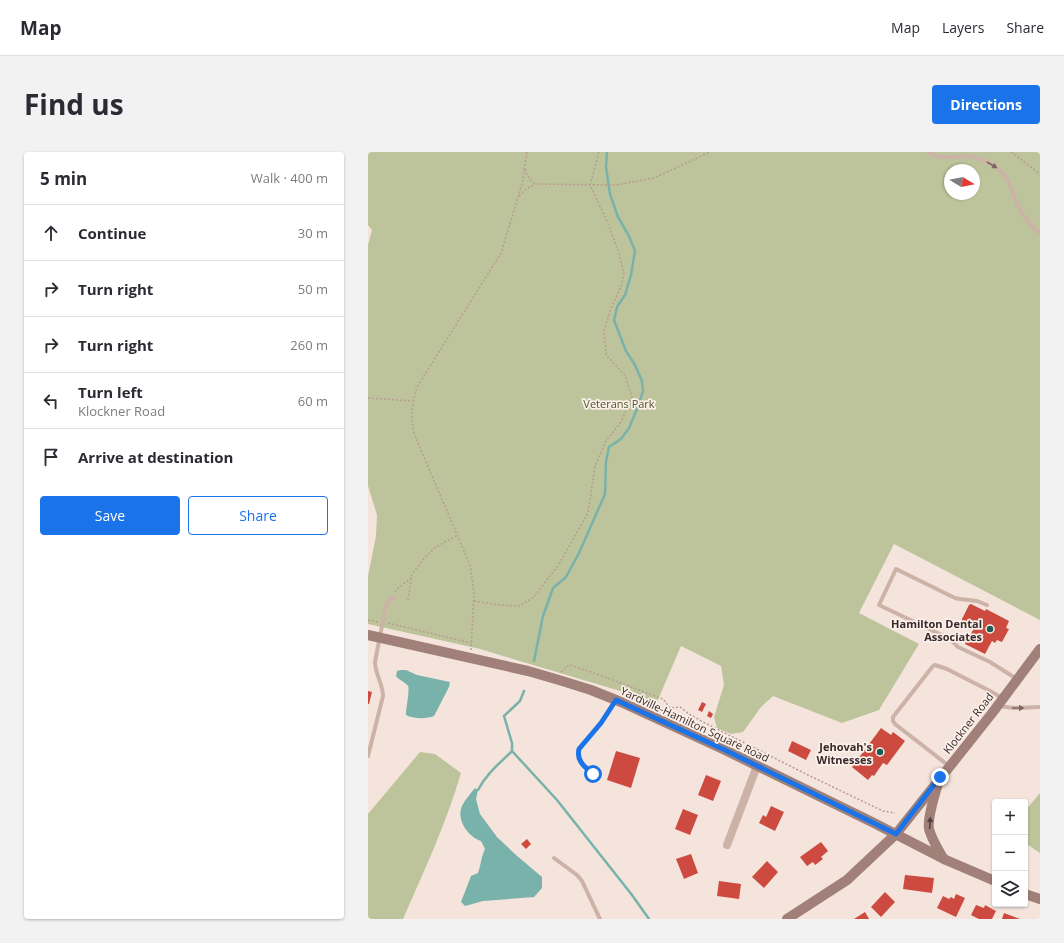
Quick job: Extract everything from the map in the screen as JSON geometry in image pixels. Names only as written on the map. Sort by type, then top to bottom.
[{"type":"street","name":"Yardville-Hamilton Square Road","points":[[368,635],[528,671],[558,679],[616,700],[651,715],[757,766],[943,858],[992,880]]},
{"type":"street","name":"Klockner Road","points":[[787,919],[847,880],[896,834],[1040,649]]},
{"type":"street","points":[[727,845],[757,766]]},
{"type":"street","points":[[940,777],[931,809],[929,828],[943,858]]},
{"type":"street","points":[[1028,895],[1040,899]]},
{"type":"lane","points":[[928,152],[930,154],[944,157],[973,157],[999,169],[1008,181],[1016,202],[1025,218],[1040,233]]},
{"type":"lane","points":[[987,605],[977,601],[955,598],[896,569],[879,605],[950,639],[958,647],[990,662],[1017,679]]},
{"type":"lane","points":[[368,756],[383,696],[383,691],[375,668],[380,637],[386,605],[394,598]]},
{"type":"lane","points":[[949,766],[892,721],[893,717],[933,666],[935,665],[947,669],[990,691],[999,702],[1014,708],[1040,707]]},
{"type":"lane","points":[[593,774],[581,762],[577,755],[579,749],[601,723],[616,700]]},
{"type":"lane","points":[[554,858],[578,875],[600,919]]},
{"type":"path","points":[[470,658],[474,593],[470,565],[415,436],[412,422],[413,401],[417,387],[501,253],[522,184],[527,152]]},
{"type":"path","points":[[474,601],[499,605],[519,606],[534,597],[558,564],[588,514],[595,466],[606,441],[622,422],[632,397],[625,375],[606,355],[604,331],[611,308],[621,287],[624,274],[619,253],[607,221],[590,185],[599,152]]},
{"type":"path","points":[[518,197],[526,189],[536,184],[616,185],[654,178],[710,152]]},
{"type":"path","points":[[1011,152],[1040,174]]},
{"type":"path","points":[[524,168],[531,181],[536,184]]},
{"type":"path","points":[[368,398],[413,401]]},
{"type":"path","points":[[408,600],[412,574],[425,557],[436,547],[457,535]]},
{"type":"path","points":[[394,598],[396,590],[411,578]]},
{"type":"path","points":[[368,620],[389,623],[471,643]]},
{"type":"path","points":[[558,679],[561,671],[570,665],[663,699],[670,708],[680,707],[705,723],[808,776],[883,811],[894,813]]},
{"type":"green space","name":"Veterans Park","points":[[368,152],[1040,152],[1040,620],[894,544],[859,613],[919,644],[879,710],[842,723],[773,696],[761,707],[743,732],[731,734],[717,728],[714,717],[724,685],[721,666],[681,646],[657,702],[480,649],[368,624],[368,576],[376,536],[377,515],[368,486],[368,245],[372,230],[368,225]]},
{"type":"green space","points":[[420,752],[435,754],[461,773],[442,829],[403,919],[368,919],[368,814]]},
{"type":"green space","points":[[1040,793],[1040,853],[1028,845],[1028,807]]},
{"type":"water","points":[[401,670],[450,682],[449,687],[434,716],[420,718],[406,715],[408,686],[396,676],[397,671]]},
{"type":"water","points":[[475,788],[478,790],[476,799],[480,814],[497,837],[542,877],[542,888],[534,897],[483,901],[465,906],[461,902],[471,876],[478,873],[485,849],[481,841],[472,836],[464,827],[461,817],[462,806]]},
{"type":"building","name":"Hamilton Dental Associates","points":[[971,604],[985,611],[986,609],[1009,621],[1006,628],[1009,629],[1002,642],[997,640],[995,643],[992,641],[985,654],[965,644],[966,641],[964,640],[967,634],[970,636],[974,628],[962,622],[962,619],[969,605]]},
{"type":"building","points":[[368,691],[372,692],[369,704],[368,704]]},
{"type":"building","points":[[702,702],[706,704],[702,712],[698,710]]},
{"type":"building","points":[[709,711],[713,714],[711,718],[707,716]]},
{"type":"building","name":"Jehovah's Witnesses","points":[[881,728],[891,735],[893,732],[905,741],[887,765],[883,763],[874,776],[872,775],[868,780],[852,767]]},
{"type":"building","points":[[792,741],[811,750],[806,760],[788,751]]},
{"type":"building","points":[[616,751],[640,758],[631,788],[607,780]]},
{"type":"building","points":[[706,775],[721,781],[713,801],[698,795]]},
{"type":"building","points":[[771,806],[784,812],[775,831],[759,823],[763,815],[766,817]]},
{"type":"building","points":[[683,809],[698,815],[690,835],[675,829]]},
{"type":"building","points":[[527,839],[531,844],[526,849],[521,844]]},
{"type":"building","points":[[821,842],[828,851],[821,857],[823,859],[815,865],[813,862],[807,866],[800,857]]},
{"type":"building","points":[[691,854],[698,873],[684,879],[676,859]]},
{"type":"building","points":[[767,861],[778,872],[764,888],[752,877]]},
{"type":"building","points":[[905,875],[934,878],[932,893],[903,889]]},
{"type":"building","points":[[719,881],[741,884],[739,899],[717,896]]},
{"type":"building","points":[[885,892],[895,902],[881,917],[871,907]]},
{"type":"building","points":[[956,894],[965,898],[956,917],[937,908],[943,896],[949,899],[951,897],[954,899]]},
{"type":"building","points":[[976,905],[984,908],[985,905],[996,911],[992,919],[979,919],[971,915]]},
{"type":"building","points":[[865,912],[869,919],[854,919]]},
{"type":"building","points":[[1004,913],[1020,919],[1002,919]]},
{"type":"waterway","points":[[534,661],[543,616],[553,588],[566,577],[579,553],[605,494],[606,462],[609,447],[621,439],[629,428],[643,391],[642,381],[635,365],[626,351],[614,320],[617,307],[625,295],[631,275],[635,251],[629,236],[618,217],[610,194],[606,167],[607,152]]},
{"type":"waterway","points":[[478,790],[489,774],[512,751],[512,743],[504,716],[520,701],[524,691]]},
{"type":"waterway","points":[[512,751],[557,800],[632,895],[649,919]]},
{"type":"place","name":"Hamilton Dental Associates","points":[[990,629]]},
{"type":"place","name":"Jehovah's Witnesses","points":[[880,752]]},
{"type":"route","points":[[593,774],[581,762],[577,755],[579,749],[601,723],[616,700],[725,750],[896,834],[940,777]]}]
